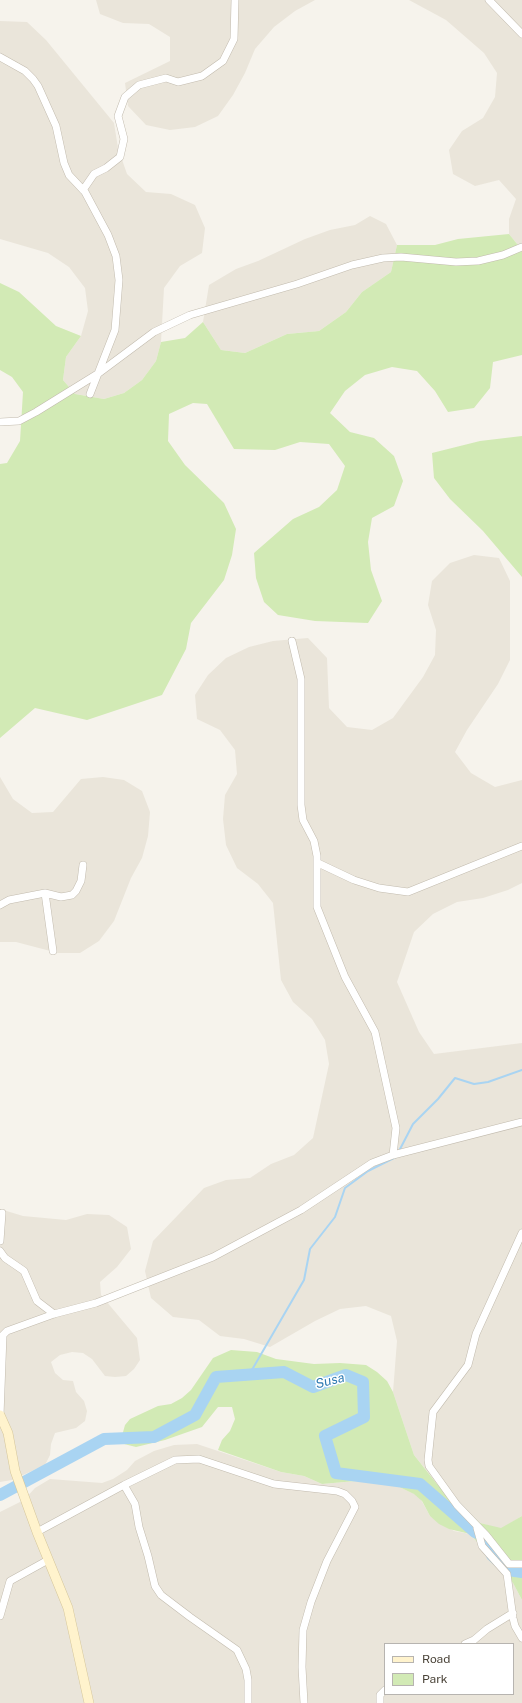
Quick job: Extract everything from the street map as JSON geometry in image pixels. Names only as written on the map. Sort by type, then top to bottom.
[{"type":"main road","points":[[0,1415],[8,1433],[15,1471],[37,1532],[68,1608],[89,1703]]},
{"type":"street","points":[[83,190],[94,174],[106,168],[120,157],[124,139],[118,116],[125,96],[139,84],[166,78],[178,82],[202,76],[223,61],[234,39],[235,0]]},
{"type":"street","points":[[489,0],[522,34]]},
{"type":"street","points":[[0,57],[18,66],[33,79],[56,126],[64,163],[69,175],[83,190],[114,249],[119,276],[115,330],[90,394]]},
{"type":"street","points":[[0,422],[19,421],[98,373],[154,332],[174,321],[352,265],[383,258],[401,257],[456,262],[478,262],[503,255],[522,247]]},
{"type":"street","points":[[292,641],[301,679],[301,805],[304,820],[314,841],[318,863],[318,907],[345,977],[369,1019],[377,1042],[396,1128],[396,1140],[393,1155]]},
{"type":"street","points":[[318,863],[354,880],[379,888],[408,892],[522,846]]},
{"type":"street","points":[[0,905],[9,900],[45,893],[61,897],[74,894],[81,881],[83,865]]},
{"type":"street","points":[[45,893],[53,951]]},
{"type":"street","points":[[0,1415],[4,1333],[54,1314],[96,1303],[213,1257],[301,1210],[372,1163],[400,1153],[522,1122]]},
{"type":"street","points":[[0,1241],[2,1213]]},
{"type":"street","points":[[522,1233],[476,1334],[468,1365],[433,1412],[428,1460],[429,1466],[457,1505],[486,1535],[509,1564],[522,1564]]},
{"type":"street","points":[[0,1251],[4,1258],[24,1270],[37,1301],[54,1314]]},
{"type":"street","points":[[37,1532],[124,1485],[176,1460],[199,1459],[274,1484],[337,1491],[349,1497],[355,1506],[354,1511],[327,1561],[311,1602],[303,1630],[302,1667],[304,1703]]},
{"type":"street","points":[[124,1485],[135,1504],[139,1527],[155,1586],[161,1595],[237,1650],[246,1668],[248,1680],[248,1703]]},
{"type":"street","points":[[477,1527],[482,1546],[507,1574],[515,1626],[522,1638]]},
{"type":"street","points":[[0,1616],[10,1581],[15,1576],[48,1560]]},
{"type":"street","points":[[467,1643],[513,1613]]},
{"type":"street","points":[[380,1703],[380,1694],[384,1691]]},
{"type":"shaded area","points":[[96,0],[315,0],[295,11],[274,27],[255,49],[245,73],[233,95],[218,116],[195,127],[170,130],[146,125],[128,106],[125,83],[170,61],[170,37],[149,24],[123,23],[100,14]]},
{"type":"shaded area","points":[[409,0],[522,0],[522,250],[509,234],[509,219],[516,199],[499,180],[475,186],[453,174],[449,150],[462,131],[483,118],[495,97],[497,73],[484,53],[446,20]]},
{"type":"shaded area","points":[[0,21],[27,22],[46,40],[114,123],[118,148],[127,174],[146,192],[171,194],[195,205],[205,228],[202,253],[180,266],[164,288],[161,342],[156,361],[142,380],[124,393],[104,399],[75,394],[63,380],[66,357],[81,336],[88,311],[85,288],[69,267],[48,253],[0,239]]},
{"type":"shaded area","points":[[370,216],[386,224],[397,245],[391,272],[362,292],[346,312],[319,331],[287,334],[245,353],[221,350],[203,322],[209,285],[236,269],[258,261],[305,239],[330,230],[355,225]]},
{"type":"shaded area","points":[[474,555],[499,558],[510,581],[510,660],[498,684],[467,730],[455,752],[471,773],[495,787],[522,780],[522,883],[508,890],[483,898],[457,902],[433,914],[414,932],[397,982],[419,1032],[434,1054],[522,1043],[522,1516],[501,1529],[480,1523],[437,1484],[414,1455],[393,1392],[397,1341],[391,1316],[366,1306],[340,1309],[315,1321],[270,1347],[244,1339],[220,1336],[199,1320],[173,1317],[151,1298],[145,1271],[153,1241],[204,1188],[226,1180],[250,1178],[271,1164],[294,1155],[313,1138],[329,1064],[325,1040],[312,1019],[293,1002],[281,980],[273,903],[258,884],[237,868],[226,845],[223,819],[225,795],[237,774],[235,750],[220,730],[197,719],[195,695],[208,675],[226,658],[249,647],[273,641],[308,638],[327,658],[329,708],[347,727],[372,730],[393,718],[423,677],[435,655],[436,630],[428,605],[432,581],[450,563]]},
{"type":"shaded area","points":[[0,777],[13,799],[32,813],[53,812],[81,779],[103,777],[124,780],[142,791],[150,812],[148,836],[142,858],[131,878],[114,921],[99,941],[80,953],[58,953],[16,942],[0,942]]},
{"type":"shaded area","points":[[0,1209],[23,1216],[66,1220],[87,1214],[109,1215],[127,1227],[131,1249],[117,1267],[100,1282],[101,1295],[137,1338],[140,1360],[134,1369],[126,1376],[115,1377],[105,1376],[92,1359],[83,1353],[72,1352],[60,1355],[51,1362],[55,1373],[63,1380],[73,1381],[76,1392],[84,1401],[87,1411],[85,1421],[76,1428],[55,1433],[51,1444],[50,1455],[45,1465],[12,1480],[0,1482]]},
{"type":"shaded area","points":[[197,1444],[281,1472],[304,1476],[322,1484],[356,1481],[393,1484],[419,1496],[430,1516],[454,1531],[470,1534],[513,1583],[522,1600],[522,1703],[0,1703],[0,1512],[24,1500],[35,1488],[50,1479],[102,1483],[113,1479],[127,1470],[135,1461],[154,1451],[174,1445]]},
{"type":"green space","points":[[509,234],[522,250],[522,355],[493,362],[490,388],[474,408],[448,412],[435,391],[417,371],[392,367],[365,375],[345,391],[330,413],[350,432],[374,438],[394,456],[403,481],[394,506],[372,518],[368,542],[371,570],[382,601],[368,623],[315,621],[278,615],[264,602],[256,578],[254,553],[293,519],[319,507],[337,490],[345,466],[329,444],[300,442],[275,450],[234,449],[207,404],[193,403],[169,414],[168,441],[185,465],[224,503],[236,529],[232,555],[224,580],[191,623],[186,649],[162,695],[87,720],[35,708],[0,738],[0,464],[7,463],[20,441],[23,392],[12,377],[0,370],[0,283],[19,292],[56,326],[81,336],[66,357],[63,380],[75,394],[104,399],[124,393],[142,380],[156,361],[161,342],[185,338],[203,322],[221,350],[245,353],[287,334],[319,331],[346,312],[362,292],[391,272],[397,245],[435,245],[458,239]]},
{"type":"green space","points":[[522,436],[522,577],[483,531],[450,499],[434,478],[432,453],[480,441]]},
{"type":"green space","points":[[231,1350],[257,1352],[276,1359],[314,1364],[340,1363],[366,1365],[377,1372],[387,1381],[393,1392],[414,1455],[437,1484],[480,1523],[501,1528],[522,1516],[522,1600],[513,1583],[470,1534],[449,1529],[439,1524],[430,1516],[422,1501],[414,1494],[393,1484],[356,1481],[322,1484],[304,1476],[281,1472],[218,1450],[222,1440],[230,1431],[235,1419],[232,1407],[218,1407],[202,1427],[165,1440],[136,1447],[120,1443],[125,1425],[130,1419],[158,1406],[171,1404],[182,1398],[191,1390],[213,1358]]},
{"type":"waterway","points":[[399,1151],[413,1124],[438,1099],[455,1078],[474,1084],[488,1082],[522,1070]]},
{"type":"waterway","points":[[249,1375],[304,1280],[310,1249],[335,1217],[345,1188],[368,1171],[396,1157]]},
{"type":"waterway","name":"Susa","points":[[0,1495],[104,1439],[154,1437],[195,1415],[216,1377],[284,1372],[313,1387],[346,1375],[363,1382],[364,1417],[325,1436],[336,1473],[420,1484],[475,1532],[482,1535],[492,1555],[508,1570],[522,1572]]}]
